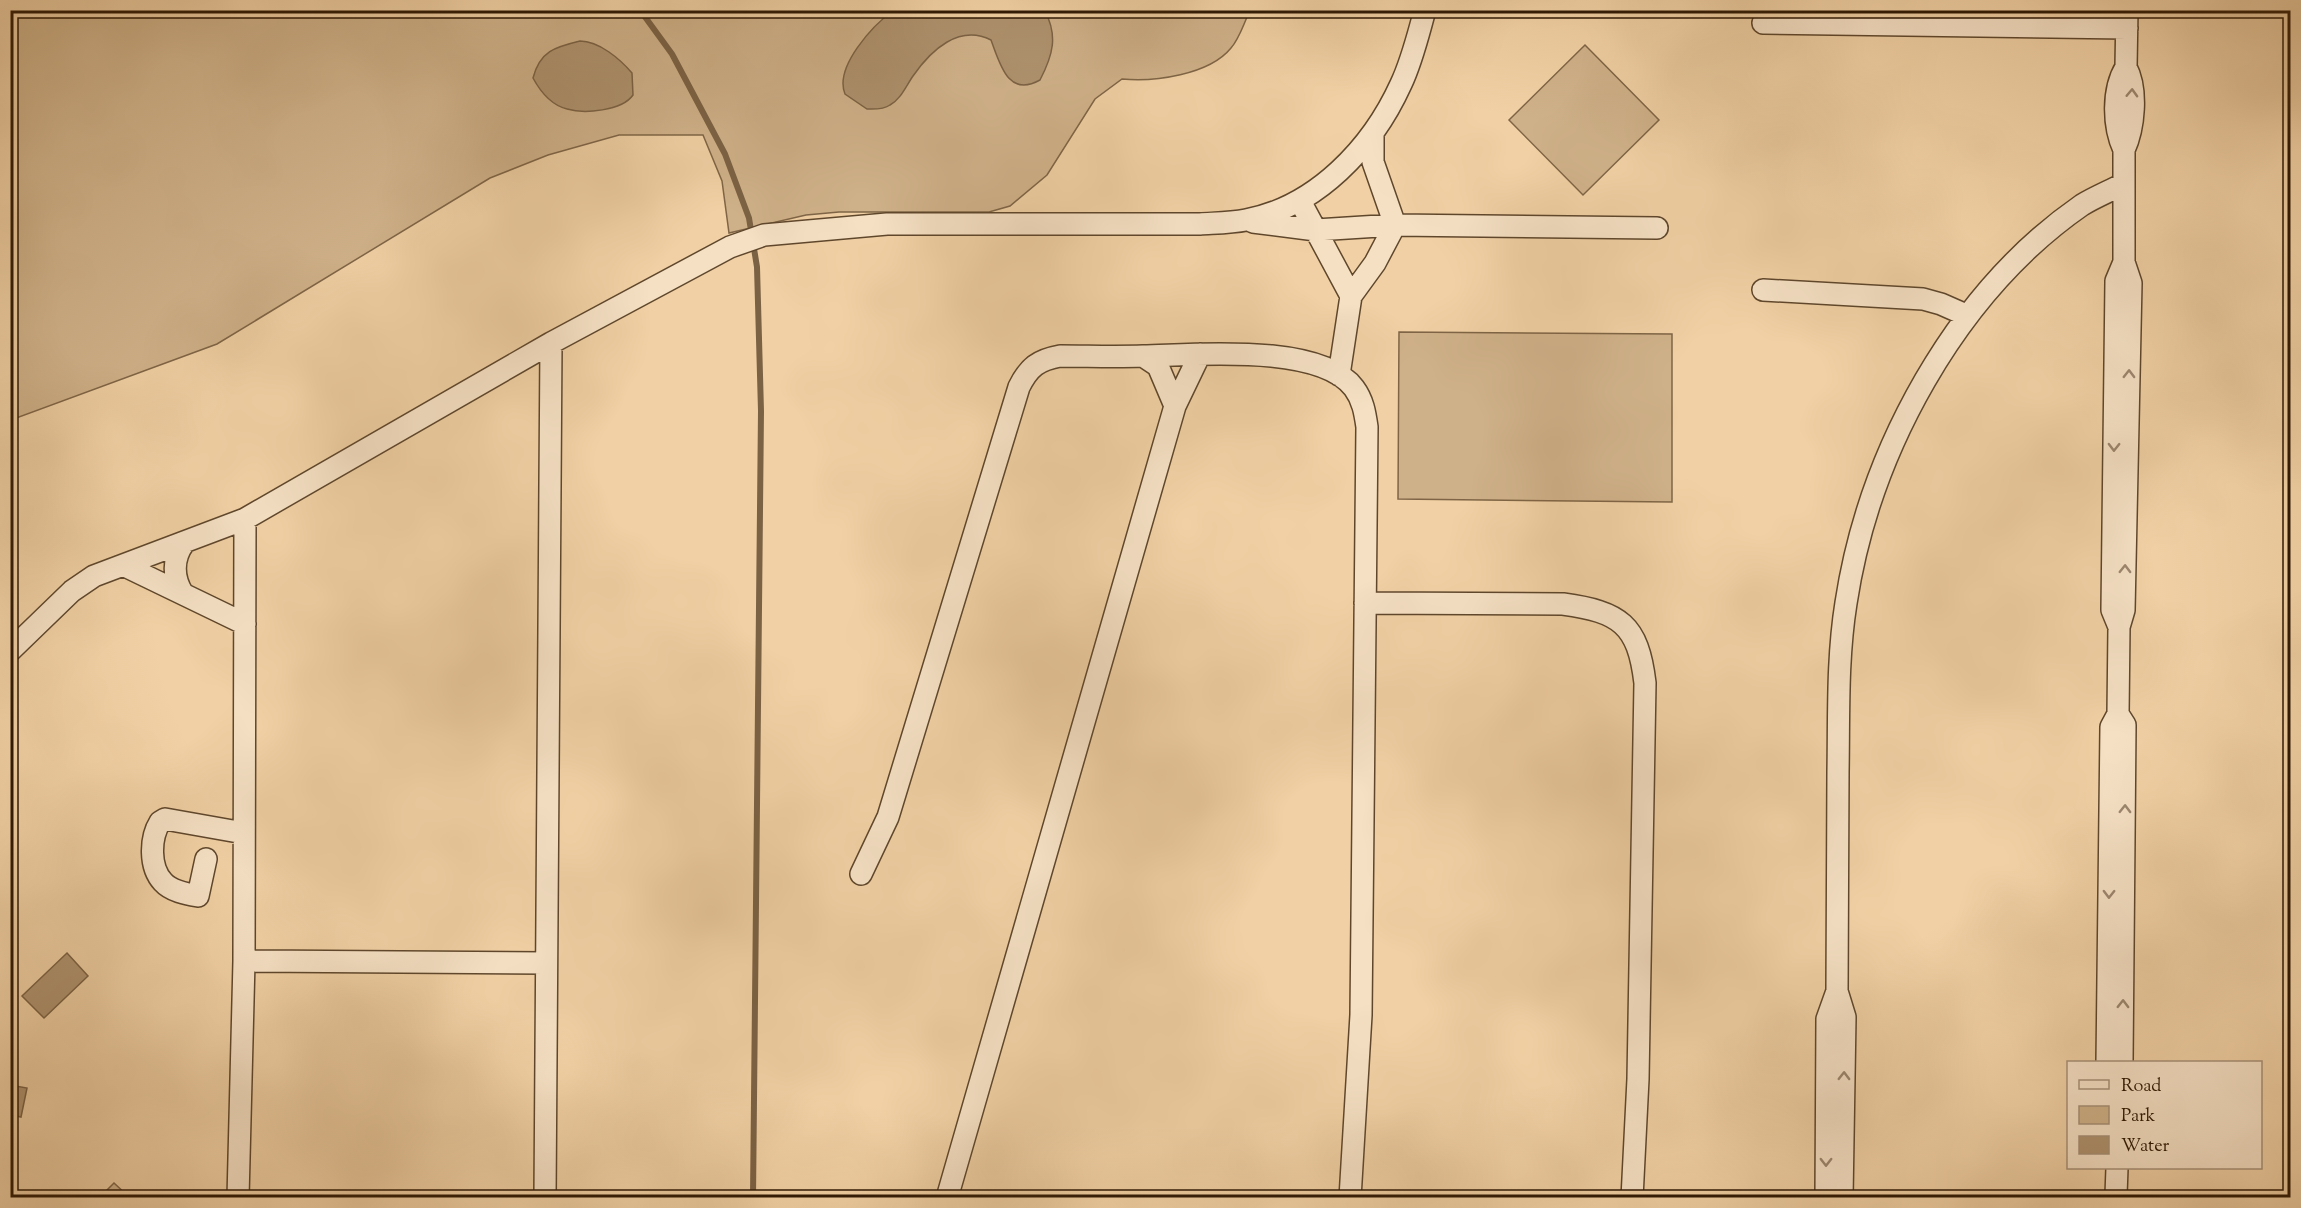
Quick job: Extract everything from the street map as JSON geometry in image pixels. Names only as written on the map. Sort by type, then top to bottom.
[{"type":"street","points":[[1245,220],[1300,201],[1336,174],[1373,133],[1402,83],[1425,10]]},
{"type":"street","points":[[1763,23],[2127,19],[2126,68],[2132,79],[2131,136],[2124,150],[2124,262],[2116,281],[2121,401],[2112,610],[2119,627],[2118,714],[2111,727],[2122,1061]]},
{"type":"street","points":[[1339,375],[1351,296],[1375,263],[1395,225],[1373,162],[1373,133]]},
{"type":"street","points":[[1826,1197],[1845,1017],[1837,991],[1839,694],[1846,603],[1856,553],[1889,451],[1909,408],[1966,315],[2056,225],[2085,204],[2123,184]]},
{"type":"street","points":[[1300,201],[1351,296]]},
{"type":"street","points":[[10,651],[72,591],[94,576],[245,519],[551,343],[730,247],[764,235],[886,224],[1188,224],[1245,220],[1316,230],[1395,225],[1657,228]]},
{"type":"street","points":[[1763,290],[1923,299],[1966,315]]},
{"type":"street","points":[[545,1197],[544,963],[551,343]]},
{"type":"street","points":[[947,1197],[1175,406],[1200,354]]},
{"type":"street","points":[[861,874],[888,817],[1019,387],[1026,373],[1037,362],[1060,356],[1200,354],[1287,358],[1305,361],[1339,375],[1354,387],[1363,404],[1367,427],[1361,1015],[1350,1197]]},
{"type":"street","points":[[1143,356],[1158,366],[1166,379],[1175,406]]},
{"type":"street","points":[[238,1197],[244,961],[245,519]]},
{"type":"street","points":[[183,594],[177,584],[175,565],[179,549],[184,543]]},
{"type":"street","points":[[124,566],[245,624]]},
{"type":"street","points":[[1365,603],[1563,604],[1588,607],[1622,622],[1633,635],[1641,652],[1645,683],[1638,1079],[1632,1197]]},
{"type":"street","points":[[206,859],[198,896],[169,887],[162,881],[155,867],[153,838],[160,822],[165,819],[244,832]]},
{"type":"street","points":[[2107,1061],[2117,866]]},
{"type":"street","points":[[244,961],[544,963]]},
{"type":"street","points":[[1835,1121],[1842,1197]]},
{"type":"street","points":[[2116,1197],[2117,1169]]},
{"type":"green space","points":[[10,11],[1250,11],[1231,48],[1209,65],[1165,78],[1122,79],[1095,99],[1047,175],[1010,206],[989,212],[839,212],[806,215],[729,233],[722,181],[703,135],[619,135],[548,155],[490,178],[217,344],[11,420]]},
{"type":"green space","points":[[1585,45],[1659,120],[1583,195],[1509,120]]},
{"type":"green space","points":[[1399,332],[1672,334],[1672,502],[1398,499]]},
{"type":"green space","points":[[2290,1040],[2290,1197],[2287,1198],[2287,1197]]},
{"type":"green space","points":[[114,1183],[129,1197],[100,1197]]},
{"type":"water","points":[[893,11],[1045,11],[1052,29],[1051,54],[1040,80],[1020,85],[1007,76],[991,40],[968,35],[957,38],[947,42],[928,57],[894,102],[887,107],[867,109],[845,94],[843,83],[845,72],[866,36]]},
{"type":"water","points":[[580,41],[602,47],[632,73],[633,95],[628,100],[602,110],[574,110],[561,107],[543,92],[533,78],[544,56],[556,48]]},
{"type":"water","points":[[67,953],[88,976],[44,1018],[22,996]]},
{"type":"water","points":[[10,1085],[27,1088],[21,1117],[11,1115]]},
{"type":"waterway","points":[[640,10],[672,54],[725,154],[749,218],[757,267],[761,411],[753,1198]]}]
